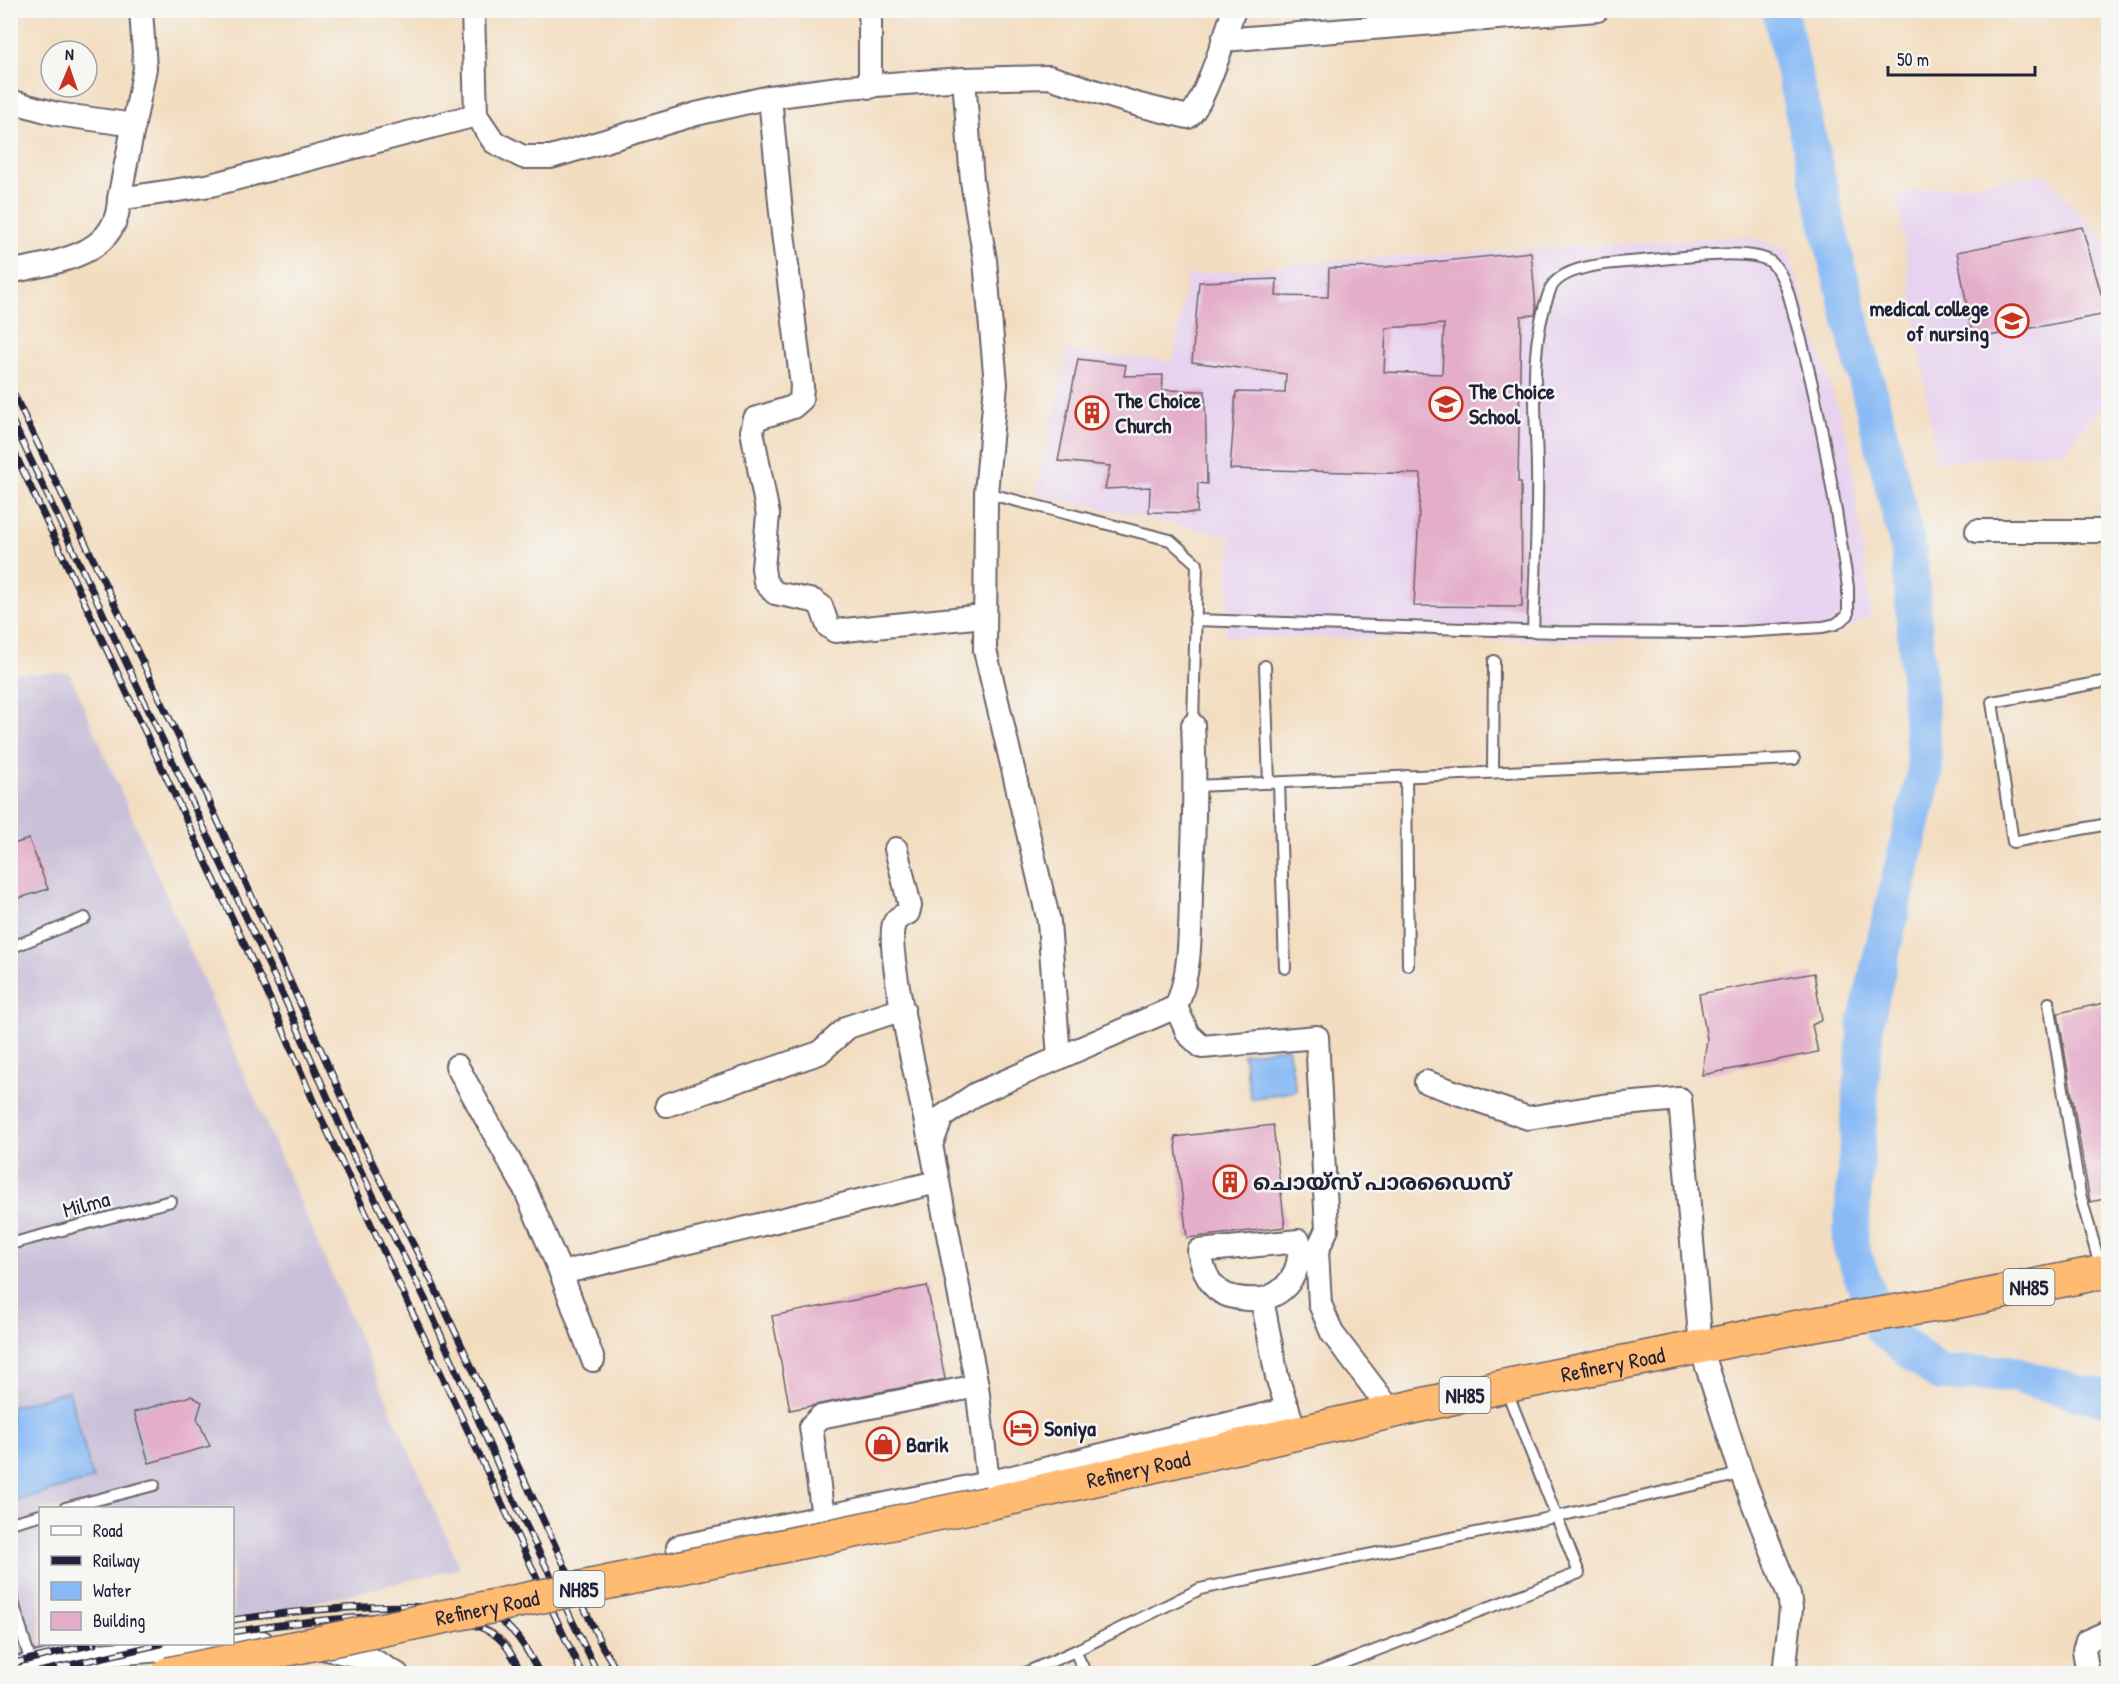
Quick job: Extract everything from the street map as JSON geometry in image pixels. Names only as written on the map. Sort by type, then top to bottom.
[{"type":"highway","name":"Refinery Road","points":[[168,1674],[757,1552],[1230,1450],[1292,1422],[1392,1412],[1505,1386],[1803,1326],[1949,1303],[2105,1272]]},
{"type":"street","points":[[10,272],[70,259],[94,248],[110,233],[118,209],[118,199],[145,68],[141,10]]},
{"type":"street","points":[[473,10],[476,115],[494,142],[523,157],[552,157],[696,114],[770,97],[964,79],[1049,76],[1139,105],[1188,117],[1205,89],[1234,10]]},
{"type":"street","points":[[870,10],[870,87]]},
{"type":"street","points":[[1223,40],[1597,10]]},
{"type":"street","points":[[964,79],[972,181],[985,260],[996,384],[986,492],[985,650],[1049,922],[1059,1058]]},
{"type":"street","points":[[770,97],[783,233],[802,386],[801,400],[793,407],[755,419],[752,431],[768,515],[763,568],[765,582],[776,593],[814,601],[821,606],[828,626],[836,631],[984,616]]},
{"type":"street","points":[[10,101],[57,114],[134,125]]},
{"type":"street","points":[[118,199],[211,185],[476,115]]},
{"type":"street","points":[[1977,531],[2109,531]]},
{"type":"street","points":[[931,1145],[942,1117],[967,1100],[1176,1007],[1185,987],[1196,786],[1193,725]]},
{"type":"street","points":[[896,849],[910,906],[908,913],[897,918],[893,926],[896,973],[977,1386],[988,1483]]},
{"type":"street","points":[[1176,1007],[1188,1034],[1202,1047],[1317,1037],[1327,1229],[1317,1251],[1318,1295],[1332,1333],[1392,1412]]},
{"type":"street","points":[[667,1105],[819,1053],[848,1027],[903,1009]]},
{"type":"street","points":[[457,1066],[525,1189],[561,1273],[593,1360]]},
{"type":"street","points":[[1426,1082],[1528,1118],[1602,1106],[1680,1099],[1709,1346],[1741,1472],[1789,1595],[1791,1608],[1784,1674]]},
{"type":"street","points":[[561,1273],[937,1182]]},
{"type":"street","points":[[678,1547],[1292,1422],[1278,1377],[1262,1299]]},
{"type":"street","points":[[823,1517],[811,1426],[820,1417],[977,1386]]},
{"type":"street","points":[[2088,1674],[2084,1650],[2087,1641],[2109,1632]]},
{"type":"street","points":[[234,1644],[285,1640],[371,1659],[397,1674]]},
{"type":"street","points":[[21,1667],[61,1658],[223,1645]]},
{"type":"lane","points":[[1195,620],[1533,632],[1723,633],[1827,627],[1839,622],[1848,615],[1848,587],[1820,414],[1790,300],[1780,274],[1772,263],[1758,256],[1733,255],[1604,265],[1562,275],[1551,287],[1538,328],[1535,357],[1537,507],[1533,632]]},
{"type":"lane","points":[[986,492],[1170,540],[1197,564],[1193,725]]},
{"type":"lane","points":[[1493,772],[1494,661]]},
{"type":"lane","points":[[1265,666],[1285,968]]},
{"type":"lane","points":[[2109,681],[1992,702],[2013,842],[2109,824]]},
{"type":"lane","points":[[1196,786],[1794,759]]},
{"type":"lane","points":[[1406,776],[1408,965]]},
{"type":"lane","points":[[10,948],[85,918]]},
{"type":"lane","points":[[2049,1003],[2080,1194],[2105,1272]]},
{"type":"lane","name":"Milma","points":[[10,1244],[171,1202]]},
{"type":"lane","points":[[1314,1674],[1579,1573],[1505,1386]]},
{"type":"lane","points":[[1023,1674],[1200,1589],[1555,1517],[1741,1472]]},
{"type":"lane","points":[[72,1507],[154,1485]]},
{"type":"lane","points":[[10,1523],[39,1515]]},
{"type":"lane","points":[[10,1592],[21,1667]]},
{"type":"lane","points":[[1075,1651],[1086,1674]]},
{"type":"shaded area","name":"medical college of nursing","points":[[2045,174],[2108,244],[2108,398],[2065,451],[1936,462],[1897,193]]},
{"type":"shaded area","name":"The Choice School","points":[[1749,236],[1788,251],[1850,447],[1871,614],[1852,627],[1601,641],[1226,637],[1230,536],[1036,494],[1067,352],[1173,361],[1188,275],[1351,259]]},
{"type":"shaded area","points":[[10,673],[69,673],[460,1568],[234,1622],[234,1507],[39,1507],[39,1645],[137,1645],[11,1673]]},
{"type":"water","points":[[1288,1047],[1296,1091],[1251,1099],[1243,1054]]},
{"type":"water","points":[[69,1391],[93,1479],[11,1502],[11,1407]]},
{"type":"building","points":[[2082,227],[2107,314],[1973,339],[1957,252]]},
{"type":"building","points":[[1531,252],[1535,315],[1521,316],[1518,482],[1521,482],[1522,607],[1414,606],[1421,474],[1230,469],[1236,392],[1285,393],[1286,374],[1192,362],[1199,282],[1277,279],[1276,296],[1328,297],[1329,268],[1385,267]],"holes":[[[1444,324],[1442,374],[1384,372],[1386,328]]]},
{"type":"building","points":[[1078,359],[1126,365],[1124,376],[1163,375],[1162,390],[1205,391],[1207,484],[1198,483],[1197,513],[1149,512],[1150,487],[1105,489],[1110,466],[1058,461]]},
{"type":"building","points":[[29,839],[48,889],[10,901],[10,845]]},
{"type":"building","points":[[1814,973],[1822,1020],[1812,1025],[1818,1052],[1702,1075],[1707,1039],[1699,994]]},
{"type":"building","points":[[2109,1002],[2109,1198],[2090,1202],[2058,1013]]},
{"type":"building","name":"ചൊയ്സ് പാരഡൈസ്","points":[[1273,1125],[1285,1227],[1187,1238],[1175,1137]]},
{"type":"building","points":[[927,1286],[945,1379],[790,1410],[772,1316]]},
{"type":"building","points":[[191,1396],[202,1402],[197,1418],[210,1446],[149,1463],[134,1412]]},
{"type":"waterway","points":[[1780,10],[1832,243],[1909,551],[1925,771],[1866,1020],[1850,1245],[1881,1328],[1940,1374],[2008,1373],[2079,1393],[2108,1398]]},
{"type":"railway","points":[[10,386],[203,788],[367,1152],[432,1282],[603,1648],[619,1674]]},
{"type":"railway","points":[[10,416],[287,1004],[352,1153],[425,1299],[509,1490],[598,1674]]},
{"type":"railway","points":[[10,443],[271,1001],[315,1105],[582,1674]]},
{"type":"railway","points":[[234,1620],[357,1607],[470,1608],[484,1612],[507,1626],[526,1648],[540,1674]]},
{"type":"railway","points":[[234,1632],[363,1617],[434,1618],[464,1623],[488,1631],[500,1639],[508,1649],[522,1674]]},
{"type":"railway","points":[[10,1664],[90,1645]]},
{"type":"railway","points":[[30,1674],[157,1645]]},
{"type":"place","name":"medical college of nursing","points":[[2012,321]]},
{"type":"place","name":"The Choice School","points":[[1446,404]]},
{"type":"place","name":"The Choice Church","points":[[1092,413]]},
{"type":"place","name":"ചൊയ്സ് പാരഡൈസ്","points":[[1230,1182]]},
{"type":"place","name":"Soniya","points":[[1021,1428]]},
{"type":"place","name":"Barik","points":[[883,1444]]}]
